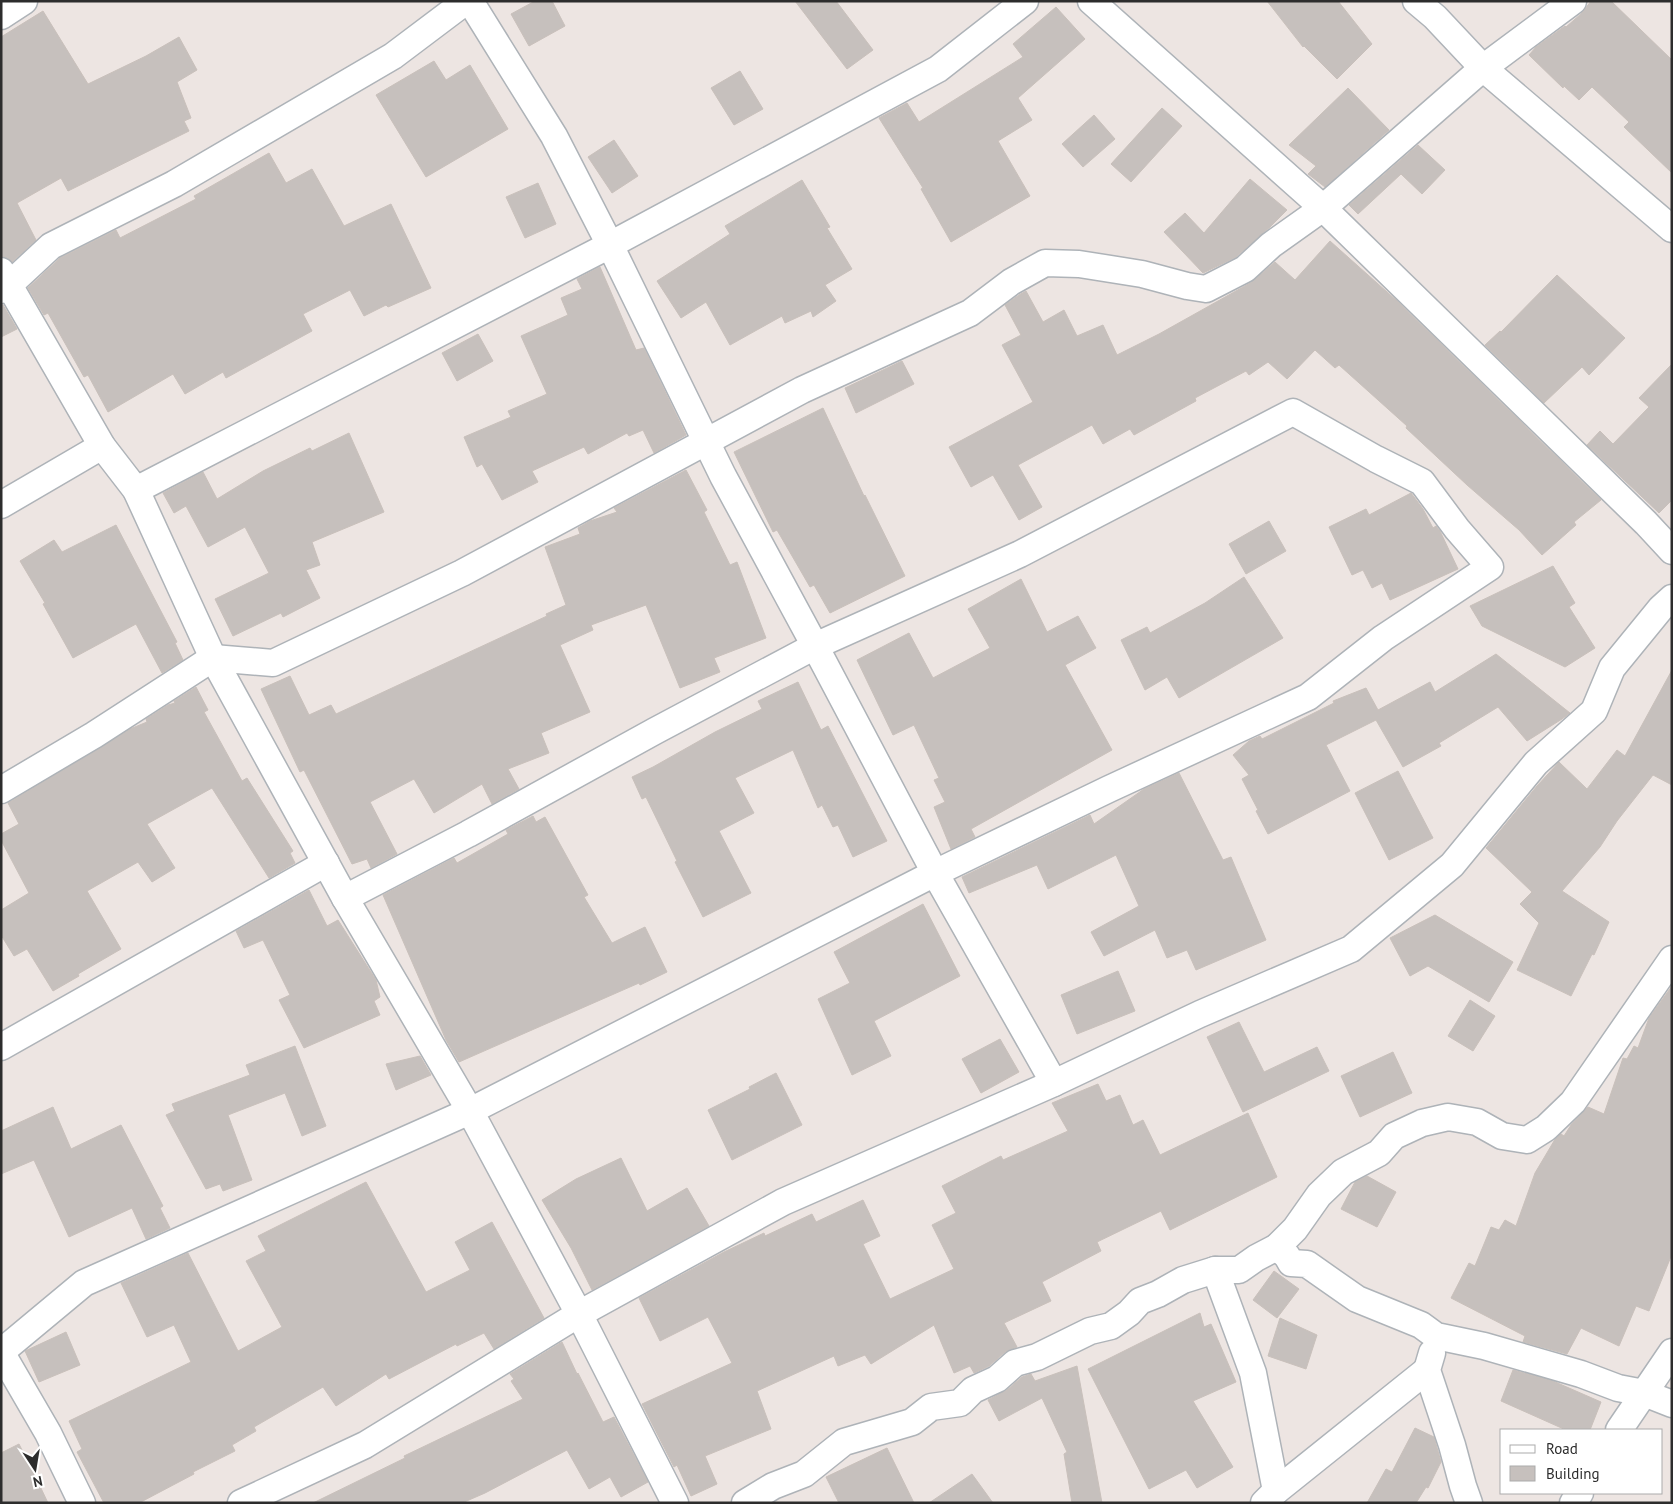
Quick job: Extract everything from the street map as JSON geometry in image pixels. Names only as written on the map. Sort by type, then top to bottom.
[{"type":"street","points":[[1,16],[24,1]]},
{"type":"street","points":[[466,1],[393,56],[174,184],[51,246],[4,282],[102,446],[136,490],[213,658],[326,863],[470,1111],[579,1314],[675,1503]]},
{"type":"street","points":[[470,1],[554,136],[610,244],[705,442],[935,874],[1054,1083]]},
{"type":"street","points":[[136,490],[610,244],[938,69],[1025,1]]},
{"type":"street","points":[[1091,1],[1323,208],[1672,550]]},
{"type":"street","points":[[1416,1],[1435,17],[1483,68],[1672,230]]},
{"type":"street","points":[[1,790],[94,735],[213,658],[272,663],[462,573],[802,390],[970,313],[1011,282],[1045,263],[1079,264],[1142,274],[1206,289],[1245,269],[1271,245],[1323,208],[1483,68],[1573,1]]},
{"type":"street","points":[[82,1503],[48,1433],[1,1352],[84,1283],[470,1111],[935,874],[1100,793],[1308,697],[1383,638],[1490,567],[1422,482],[1376,460],[1293,412],[1020,554],[815,646],[346,898]]},
{"type":"street","points":[[1,505],[102,446]]},
{"type":"street","points":[[241,1503],[365,1444],[579,1314],[783,1202],[1054,1083],[1200,1014],[1351,949],[1452,864],[1536,762],[1594,711],[1612,668],[1672,598]]},
{"type":"street","points":[[1,1047],[326,863]]},
{"type":"street","points":[[745,1503],[774,1486],[804,1474],[844,1442],[912,1422],[931,1407],[960,1403],[973,1390],[997,1379],[1015,1363],[1036,1357],[1090,1331],[1111,1326],[1129,1313],[1140,1301],[1158,1294],[1183,1280],[1215,1270],[1239,1270],[1277,1247],[1295,1229],[1319,1195],[1343,1172],[1379,1153],[1394,1136],[1422,1123],[1448,1117],[1477,1122],[1502,1136],[1527,1140],[1546,1128],[1573,1102],[1672,959]]},
{"type":"street","points":[[1277,1247],[1287,1256],[1291,1263],[1307,1264],[1357,1299],[1421,1325],[1436,1336],[1484,1346],[1581,1374],[1618,1388],[1644,1394],[1672,1404]]},
{"type":"street","points":[[1215,1270],[1253,1373],[1270,1497]]},
{"type":"street","points":[[1436,1336],[1427,1370],[1469,1503]]},
{"type":"street","points":[[1620,1429],[1672,1352]]},
{"type":"street","points":[[1270,1497],[1427,1370]]},
{"type":"building","points":[[535,1],[552,1],[565,26],[529,46],[511,14]]},
{"type":"building","points":[[795,1],[836,1],[873,50],[847,69]]},
{"type":"building","points":[[1267,1],[1338,1],[1372,44],[1337,79],[1303,47]]},
{"type":"building","points":[[1591,1],[1611,1],[1672,60],[1672,173],[1624,127],[1629,122],[1592,87],[1579,100],[1564,86],[1563,88],[1529,55],[1536,47],[1566,27],[1582,13]]},
{"type":"building","points":[[1056,7],[1085,39],[1018,98],[1032,120],[998,141],[1030,196],[951,242],[921,189],[923,188],[879,118],[907,103],[919,122],[1023,57],[1013,44]]},
{"type":"building","points":[[43,11],[88,84],[146,56],[179,37],[197,70],[177,82],[191,118],[184,121],[189,131],[68,191],[61,178],[17,203],[36,240],[12,262],[8,258],[1,256],[1,37]]},
{"type":"building","points":[[434,61],[446,80],[470,65],[508,129],[426,177],[376,95]]},
{"type":"building","points":[[740,71],[763,109],[734,125],[711,88]]},
{"type":"building","points":[[1348,88],[1389,130],[1325,187],[1308,174],[1316,166],[1289,145]]},
{"type":"building","points":[[1162,108],[1182,126],[1131,182],[1111,164]]},
{"type":"building","points":[[1094,115],[1115,139],[1083,167],[1062,144]]},
{"type":"building","points":[[614,140],[638,176],[612,193],[588,157]]},
{"type":"building","points":[[1418,145],[1445,170],[1422,194],[1401,174],[1358,214],[1349,205]]},
{"type":"building","points":[[269,153],[286,183],[312,169],[344,226],[391,204],[431,288],[388,307],[386,305],[364,316],[350,290],[303,314],[312,331],[226,378],[223,372],[185,394],[173,374],[108,412],[88,375],[84,377],[48,313],[44,315],[28,288],[60,258],[116,230],[120,238],[196,199],[194,196]]},
{"type":"building","points":[[1250,179],[1287,210],[1236,257],[1203,273],[1164,232],[1185,213],[1204,233]]},
{"type":"building","points":[[802,180],[830,227],[827,228],[852,269],[825,285],[836,301],[813,317],[811,311],[785,323],[782,316],[730,345],[706,302],[681,318],[657,281],[730,234],[725,226]]},
{"type":"building","points":[[538,183],[556,224],[525,238],[506,197]]},
{"type":"building","points":[[1330,241],[1396,300],[1601,500],[1574,522],[1576,525],[1542,555],[1519,530],[1467,485],[1406,428],[1407,426],[1339,365],[1335,368],[1315,350],[1287,379],[1268,362],[1249,375],[1246,371],[1195,398],[1196,401],[1134,435],[1130,429],[1103,444],[1092,425],[1018,465],[1042,507],[1019,520],[993,475],[971,487],[949,447],[1033,402],[1002,345],[1021,335],[1005,305],[1019,295],[1026,291],[1043,322],[1064,310],[1077,336],[1103,325],[1117,355],[1159,334],[1252,282],[1275,262],[1295,280]]},
{"type":"building","points":[[600,267],[636,350],[644,348],[686,435],[654,453],[643,430],[629,436],[627,433],[588,454],[584,447],[532,471],[538,482],[502,500],[482,464],[477,467],[464,437],[511,417],[508,411],[547,394],[521,336],[568,315],[561,298],[582,289],[577,279]]},
{"type":"building","points":[[1557,275],[1625,338],[1589,375],[1582,367],[1544,403],[1485,345],[1501,332]]},
{"type":"building","points":[[1,305],[3,305],[17,329],[1,337]]},
{"type":"building","points":[[478,334],[493,361],[457,381],[442,353]]},
{"type":"building","points":[[902,361],[914,384],[856,413],[845,388]]},
{"type":"building","points":[[1672,364],[1672,500],[1659,513],[1587,445],[1600,431],[1613,444],[1649,407],[1639,398]]},
{"type":"building","points":[[823,408],[864,496],[905,576],[830,613],[814,585],[810,587],[777,530],[773,532],[734,452]]},
{"type":"building","points":[[349,433],[384,512],[312,542],[320,565],[306,570],[320,598],[283,617],[281,613],[233,636],[215,599],[269,573],[245,527],[208,547],[186,506],[174,513],[163,493],[203,472],[217,499],[263,471],[310,448],[312,451]]},
{"type":"building","points":[[686,470],[707,510],[704,512],[730,565],[737,562],[766,638],[714,658],[720,672],[680,688],[646,605],[591,625],[593,630],[560,645],[590,712],[541,733],[549,753],[508,769],[519,789],[492,804],[482,784],[434,813],[414,779],[370,802],[397,854],[371,868],[367,859],[352,864],[304,770],[300,772],[261,689],[290,676],[309,715],[331,705],[336,714],[547,616],[546,614],[566,605],[545,547],[580,534],[578,528],[590,521],[617,512],[614,508]]},
{"type":"building","points":[[1411,493],[1423,509],[1433,528],[1436,526],[1440,531],[1458,569],[1390,600],[1382,583],[1372,588],[1363,570],[1352,575],[1329,527],[1366,509],[1369,515]]},
{"type":"building","points":[[1269,521],[1286,551],[1246,574],[1229,544]]},
{"type":"building","points":[[116,525],[177,642],[175,643],[183,660],[162,673],[136,624],[73,658],[43,604],[45,603],[20,561],[54,540],[62,552]]},
{"type":"building","points":[[1553,566],[1575,603],[1569,607],[1595,648],[1565,667],[1482,626],[1470,606]]},
{"type":"building","points":[[1244,577],[1283,638],[1179,698],[1167,677],[1145,690],[1121,640],[1147,627],[1150,633],[1205,603]]},
{"type":"building","points":[[1021,579],[1047,632],[1078,616],[1096,648],[1065,665],[1112,750],[971,829],[975,837],[951,849],[934,807],[945,802],[934,780],[939,778],[914,725],[893,735],[857,660],[909,633],[933,678],[990,648],[968,609]]},
{"type":"building","points":[[1496,654],[1570,713],[1527,741],[1498,707],[1439,743],[1441,746],[1403,767],[1376,720],[1326,745],[1350,791],[1268,834],[1242,779],[1249,775],[1233,755],[1249,741],[1260,736],[1262,739],[1334,703],[1333,701],[1366,688],[1378,710],[1430,682],[1435,692]]},
{"type":"building","points":[[1672,670],[1672,785],[1653,775],[1617,821],[1600,847],[1562,891],[1609,922],[1594,955],[1592,954],[1571,996],[1517,970],[1539,923],[1520,904],[1532,892],[1486,848],[1559,762],[1587,789],[1617,750],[1625,756]]},
{"type":"building","points":[[798,682],[821,730],[828,726],[887,841],[853,857],[838,825],[833,827],[822,805],[818,808],[793,750],[735,778],[754,813],[719,831],[751,893],[703,917],[675,862],[677,861],[646,797],[642,799],[632,777],[762,709],[758,701]]},
{"type":"building","points":[[196,687],[208,710],[204,712],[242,781],[247,778],[293,851],[290,853],[295,863],[269,878],[212,788],[147,824],[175,868],[152,882],[138,862],[87,891],[121,949],[53,991],[27,949],[14,956],[1,935],[1,910],[29,893],[1,840],[1,834],[19,824],[8,803],[130,729],[147,722],[146,719],[168,705],[175,703],[174,701]]},
{"type":"building","points":[[1398,771],[1433,838],[1389,860],[1355,793]]},
{"type":"building","points":[[1179,773],[1223,860],[1231,857],[1266,940],[1196,970],[1187,950],[1167,958],[1155,930],[1104,956],[1091,932],[1139,906],[1116,855],[1048,889],[1037,865],[969,893],[962,877],[1090,815],[1094,824],[1144,789]]},
{"type":"building","points":[[533,816],[536,822],[545,817],[588,895],[584,897],[612,943],[645,927],[667,972],[459,1062],[446,1040],[383,895],[454,858],[457,863],[508,834],[506,830]]},
{"type":"building","points":[[309,890],[327,926],[338,920],[376,980],[380,997],[374,1001],[380,1015],[304,1048],[279,1000],[290,995],[263,940],[244,948],[236,931]]},
{"type":"building","points":[[923,904],[960,976],[874,1021],[891,1056],[852,1075],[818,999],[850,983],[834,952]]},
{"type":"building","points":[[1435,915],[1513,962],[1489,1002],[1428,966],[1410,976],[1390,938]]},
{"type":"building","points":[[1118,971],[1135,1011],[1077,1034],[1061,995]]},
{"type":"building","points":[[1672,986],[1672,1254],[1649,1311],[1636,1306],[1619,1346],[1581,1328],[1567,1354],[1523,1342],[1525,1336],[1451,1298],[1469,1263],[1475,1266],[1491,1227],[1499,1230],[1505,1220],[1516,1226],[1535,1173],[1554,1141],[1561,1134],[1564,1136],[1571,1125],[1588,1107],[1604,1114],[1623,1058],[1627,1059],[1634,1046],[1638,1048],[1649,1018]]},
{"type":"building","points":[[1470,1000],[1495,1016],[1473,1051],[1448,1036]]},
{"type":"building","points":[[1239,1022],[1264,1072],[1317,1047],[1329,1071],[1243,1112],[1207,1037]]},
{"type":"building","points":[[1000,1039],[1019,1072],[981,1093],[962,1059]]},
{"type":"building","points":[[295,1046],[326,1126],[302,1136],[285,1093],[228,1115],[252,1180],[223,1191],[220,1184],[206,1189],[166,1115],[175,1111],[172,1104],[250,1075],[246,1065]]},
{"type":"building","points":[[1393,1052],[1412,1093],[1360,1117],[1341,1076]]},
{"type":"building","points":[[420,1056],[431,1075],[396,1090],[386,1064]]},
{"type":"building","points":[[776,1073],[802,1125],[732,1160],[708,1110],[750,1089],[749,1087]]},
{"type":"building","points":[[1098,1084],[1106,1101],[1120,1095],[1133,1125],[1143,1120],[1160,1155],[1248,1113],[1277,1177],[1170,1230],[1161,1211],[1097,1242],[1101,1251],[1042,1282],[1051,1301],[1004,1323],[1017,1347],[1005,1352],[989,1366],[974,1373],[970,1366],[954,1373],[934,1325],[871,1364],[865,1355],[838,1366],[834,1356],[757,1391],[771,1429],[705,1456],[717,1484],[691,1496],[677,1465],[674,1467],[642,1404],[732,1363],[708,1317],[660,1341],[639,1298],[724,1252],[764,1233],[765,1236],[812,1214],[816,1222],[863,1200],[880,1236],[863,1244],[890,1299],[954,1269],[932,1225],[956,1213],[942,1186],[1001,1156],[1003,1160],[1068,1131],[1052,1103]]},
{"type":"building","points":[[53,1107],[71,1149],[121,1125],[163,1206],[160,1208],[170,1228],[146,1239],[132,1208],[69,1237],[34,1160],[1,1174],[1,1131]]},
{"type":"building","points":[[621,1158],[647,1211],[687,1188],[709,1226],[592,1290],[571,1248],[542,1200],[576,1179]]},
{"type":"building","points":[[1367,1176],[1396,1192],[1377,1227],[1341,1209],[1355,1182]]},
{"type":"building","points":[[366,1182],[426,1292],[470,1270],[455,1242],[492,1222],[544,1318],[494,1349],[484,1333],[457,1346],[456,1344],[389,1379],[386,1374],[336,1406],[323,1387],[254,1427],[256,1431],[232,1445],[235,1451],[193,1472],[194,1474],[139,1503],[104,1503],[77,1452],[82,1449],[69,1421],[191,1362],[174,1325],[147,1337],[121,1283],[188,1253],[238,1351],[282,1327],[246,1261],[266,1251],[258,1236]]},
{"type":"building","points":[[1274,1271],[1299,1289],[1277,1318],[1253,1300]]},
{"type":"building","points":[[1200,1313],[1204,1327],[1211,1324],[1236,1382],[1193,1401],[1233,1467],[1197,1488],[1186,1470],[1149,1489],[1088,1369]]},
{"type":"building","points":[[1280,1318],[1317,1335],[1306,1369],[1268,1356]]},
{"type":"building","points":[[66,1332],[80,1365],[39,1382],[25,1351]]},
{"type":"building","points":[[562,1342],[603,1422],[614,1417],[648,1482],[621,1497],[610,1477],[589,1489],[567,1450],[462,1503],[313,1503],[405,1458],[404,1456],[523,1399],[511,1381],[514,1379],[510,1374]]},
{"type":"building","points":[[1077,1366],[1102,1503],[1072,1503],[1064,1454],[1067,1452],[1042,1398],[999,1421],[988,1400],[1007,1390],[1022,1377],[1031,1374],[1035,1381]]},
{"type":"building","points":[[1513,1370],[1553,1381],[1601,1402],[1590,1429],[1564,1429],[1501,1401]]},
{"type":"building","points":[[1415,1428],[1434,1437],[1441,1462],[1428,1488],[1426,1487],[1416,1503],[1367,1503],[1386,1469],[1392,1472]]},
{"type":"building","points":[[19,1444],[48,1503],[1,1503],[1,1453]]},
{"type":"building","points":[[887,1448],[914,1503],[839,1503],[826,1477]]},
{"type":"building","points":[[972,1474],[993,1503],[929,1503]]}]
